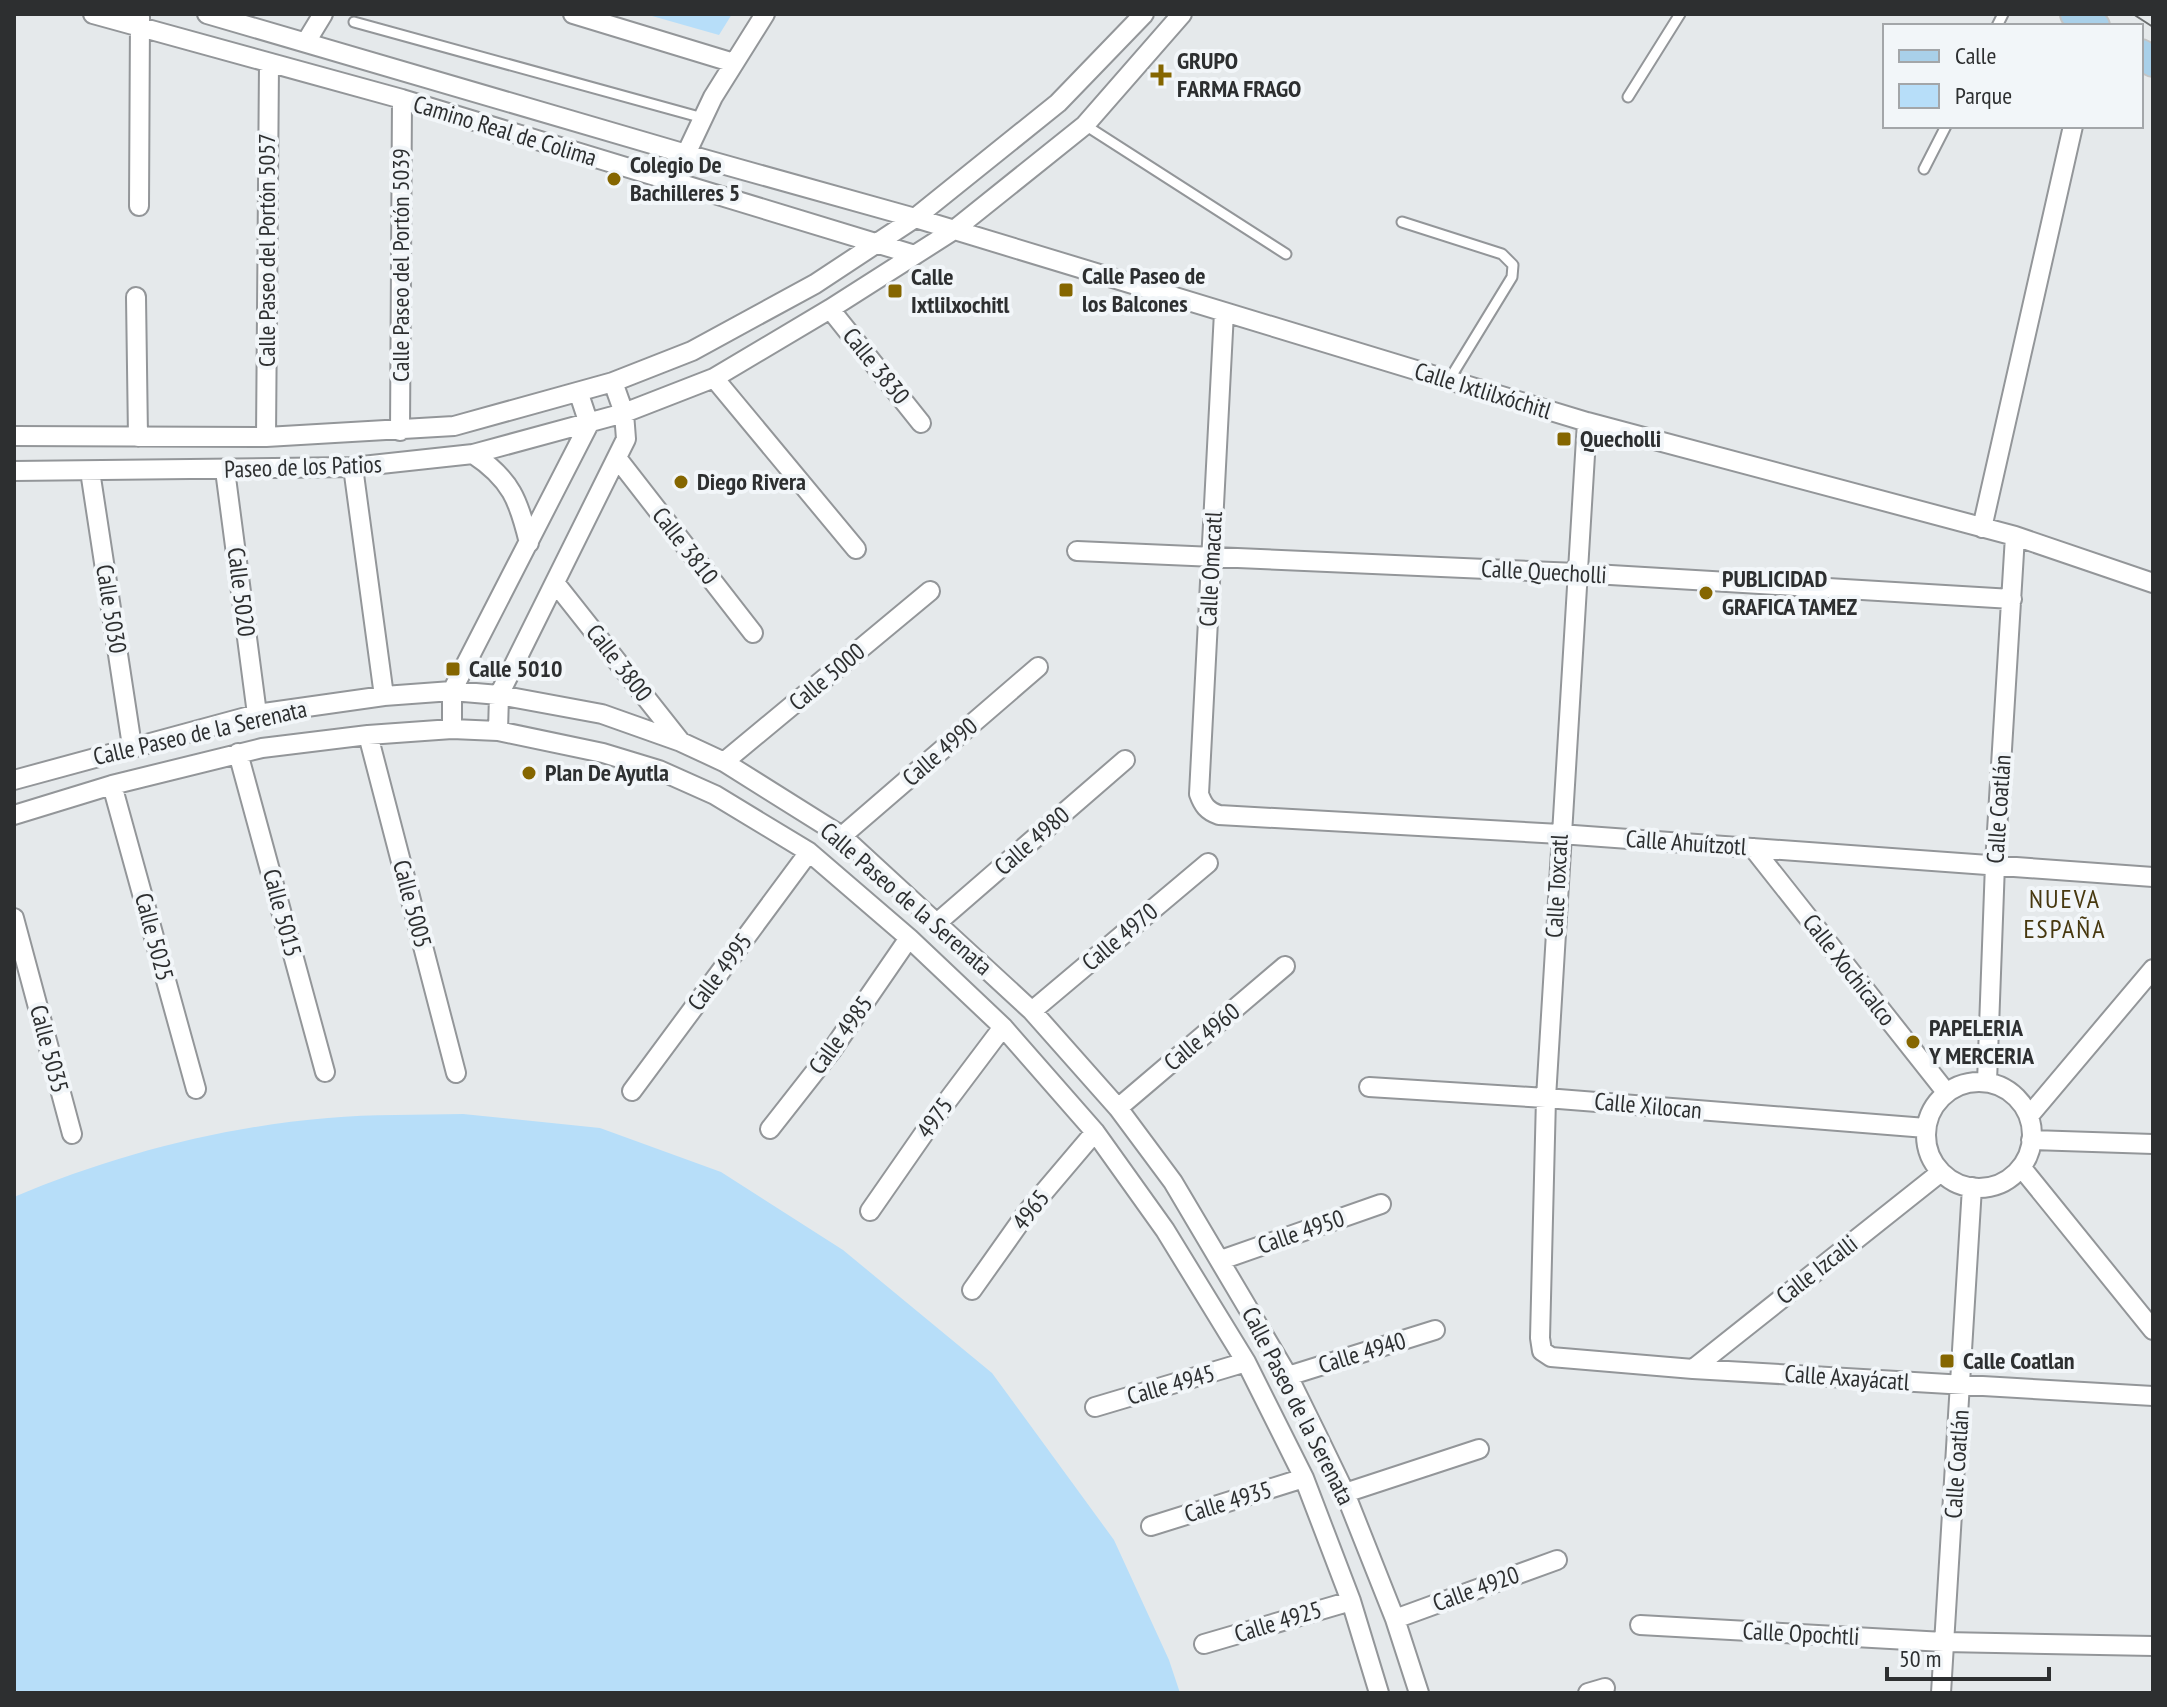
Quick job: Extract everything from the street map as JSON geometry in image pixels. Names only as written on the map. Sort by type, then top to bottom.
[{"type":"street","name":"Camino Real de Colima","points":[[94,14],[139,20],[269,63],[402,99],[915,255]]},
{"type":"street","name":"Camino Real de Colima","points":[[207,14],[262,22],[306,42],[954,230]]},
{"type":"street","points":[[306,42],[323,14]]},
{"type":"street","points":[[573,14],[603,18],[734,63]]},
{"type":"street","points":[[686,154],[713,97],[765,14]]},
{"type":"street","points":[[915,218],[1058,103],[1144,14]]},
{"type":"street","points":[[954,230],[1085,125],[1182,14]]},
{"type":"street","points":[[139,20],[139,206]]},
{"type":"street","name":"Calle Paseo del Portón 5057","points":[[266,437],[269,63]]},
{"type":"street","name":"Calle Paseo del Portón 5039","points":[[400,431],[402,99]]},
{"type":"street","points":[[1982,528],[2073,128]]},
{"type":"street","points":[[637,171],[646,142]]},
{"type":"street","name":"Paseo de los Patios","points":[[14,436],[266,437],[454,426],[579,394],[692,351],[815,284],[915,218]]},
{"type":"street","name":"Paseo de los Patios","points":[[14,471],[353,467],[473,454],[624,413],[714,378],[954,230]]},
{"type":"street","name":"Calle Ixtlilxóchitl","points":[[954,230],[1587,422],[2015,536],[2153,583]]},
{"type":"street","points":[[136,297],[138,437]]},
{"type":"street","name":"Calle 3830","points":[[830,309],[921,423]]},
{"type":"street","name":"Calle Omacatl","points":[[1219,815],[1205,808],[1199,794],[1224,312]]},
{"type":"street","points":[[714,378],[856,549]]},
{"type":"street","points":[[498,731],[499,695],[628,432],[613,382]]},
{"type":"street","points":[[452,729],[452,691],[589,424],[579,394]]},
{"type":"street","name":"Calle Toxcatl","points":[[1542,1351],[1546,1098],[1587,422]]},
{"type":"street","points":[[473,454],[496,471],[515,496],[521,507],[529,543]]},
{"type":"street","name":"Calle 3810","points":[[617,458],[753,633]]},
{"type":"street","points":[[353,467],[384,696]]},
{"type":"street","name":"Calle 5020","points":[[225,470],[257,714]]},
{"type":"street","name":"Calle 5030","points":[[90,471],[132,746]]},
{"type":"street","name":"Calle Coatlán","points":[[1987,1082],[1995,864],[2015,536]]},
{"type":"street","name":"Calle Quecholli","points":[[1077,551],[1577,573],[2012,599]]},
{"type":"street","name":"Calle 3800","points":[[556,584],[681,742]]},
{"type":"street","name":"Calle 5000","points":[[724,762],[930,591]]},
{"type":"street","name":"Calle 4990","points":[[842,836],[1038,667]]},
{"type":"street","name":"Calle Paseo de la Serenata","points":[[14,780],[257,714],[384,696],[452,691],[499,695],[602,714],[681,742],[724,762],[842,836],[1032,1011],[1118,1108],[1173,1182],[1288,1376],[1345,1493],[1395,1619],[1419,1693]]},
{"type":"street","name":"Calle Paseo de la Serenata","points":[[14,815],[112,785],[238,753],[368,735],[452,729],[498,731],[603,753],[659,770],[715,795],[809,852],[909,938],[1003,1027],[1095,1132],[1165,1230],[1246,1362],[1304,1478],[1351,1601],[1379,1693]]},
{"type":"street","name":"Calle 5005","points":[[368,735],[456,1073]]},
{"type":"street","name":"Calle 5015","points":[[238,753],[325,1072]]},
{"type":"street","name":"Calle 4980","points":[[938,922],[1125,760]]},
{"type":"street","name":"Calle 5025","points":[[112,785],[196,1089]]},
{"type":"street","name":"Calle Ahuítzotl","points":[[1219,815],[1560,834],[2153,877]]},
{"type":"street","name":"Calle Xochicalco","points":[[1753,848],[1946,1092]]},
{"type":"street","name":"Calle 4995","points":[[632,1091],[809,852]]},
{"type":"street","name":"Calle 4970","points":[[1032,1011],[1208,863]]},
{"type":"street","name":"Calle 5035","points":[[14,918],[72,1134]]},
{"type":"street","name":"Calle 4985","points":[[770,1129],[832,1050],[909,938]]},
{"type":"street","name":"Calle 4960","points":[[1118,1108],[1285,966]]},
{"type":"street","points":[[2029,1116],[2153,969]]},
{"type":"street","name":"4975","points":[[870,1211],[1003,1027]]},
{"type":"street","points":[[1968,1082],[1987,1082],[2015,1096],[2029,1116],[2031,1140],[2021,1167],[2003,1182],[1988,1187],[1972,1187],[1941,1172],[1930,1155],[1926,1128],[1932,1110],[1946,1092],[1968,1082]]},
{"type":"street","name":"Calle Xilocan","points":[[1369,1087],[1926,1128]]},
{"type":"street","name":"4965","points":[[972,1290],[1028,1211],[1095,1132]]},
{"type":"street","points":[[2031,1140],[2153,1144]]},
{"type":"street","points":[[2021,1167],[2153,1330]]},
{"type":"street","name":"Calle Izcalli","points":[[1693,1369],[1941,1172]]},
{"type":"street","name":"Calle Coatlán","points":[[1941,1693],[1972,1187]]},
{"type":"street","name":"Calle 4950","points":[[1221,1260],[1381,1204]]},
{"type":"street","name":"Calle 4940","points":[[1288,1376],[1435,1330]]},
{"type":"street","name":"Calle Axayácatl","points":[[1542,1351],[1551,1357],[1693,1369],[2153,1396]]},
{"type":"street","name":"Calle 4945","points":[[1095,1407],[1246,1362]]},
{"type":"street","points":[[1345,1493],[1479,1449]]},
{"type":"street","name":"Calle 4935","points":[[1151,1526],[1304,1478]]},
{"type":"street","name":"Calle 4920","points":[[1395,1619],[1557,1560]]},
{"type":"street","name":"Calle 4925","points":[[1204,1644],[1351,1601]]},
{"type":"street","name":"Calle Opochtli","points":[[1640,1625],[1944,1642],[2153,1646]]},
{"type":"lane","points":[[1628,97],[1680,14]]},
{"type":"lane","points":[[354,22],[703,118]]},
{"type":"lane","points":[[1085,125],[1286,254]]},
{"type":"lane","points":[[1924,169],[1945,128]]},
{"type":"lane","points":[[1402,222],[1502,254],[1513,265],[1512,277],[1449,380]]},
{"type":"green space","points":[[645,14],[732,14],[719,35]]},
{"type":"green space","points":[[463,1114],[600,1128],[721,1172],[843,1250],[992,1373],[1114,1540],[1169,1660],[1180,1693],[14,1693],[14,1197],[129,1156],[247,1128],[345,1117]]},
{"type":"tram line","points":[[2133,14],[2153,27]]},
{"type":"place","name":"GRUPO FARMA FRAGO","points":[[1161,75]]},
{"type":"place","name":"Colegio De Bachilleres 5","points":[[614,179]]},
{"type":"place","name":"Calle Paseo de los Balcones","points":[[1066,290]]},
{"type":"place","name":"Calle Ixtlilxochitl","points":[[895,291]]},
{"type":"place","name":"Quecholli","points":[[1564,439]]},
{"type":"place","name":"Diego Rivera","points":[[681,482]]},
{"type":"place","name":"PUBLICIDAD GRAFICA TAMEZ","points":[[1706,593]]},
{"type":"place","name":"Calle 5010","points":[[453,669]]},
{"type":"place","name":"Plan De Ayutla","points":[[529,773]]},
{"type":"place","name":"PAPELERIA Y MERCERIA","points":[[1913,1042]]},
{"type":"place","name":"Calle Coatlan","points":[[1947,1361]]},
{"type":"district","name":"NUEVA ESPAÑA","points":[[2065,914]]}]
